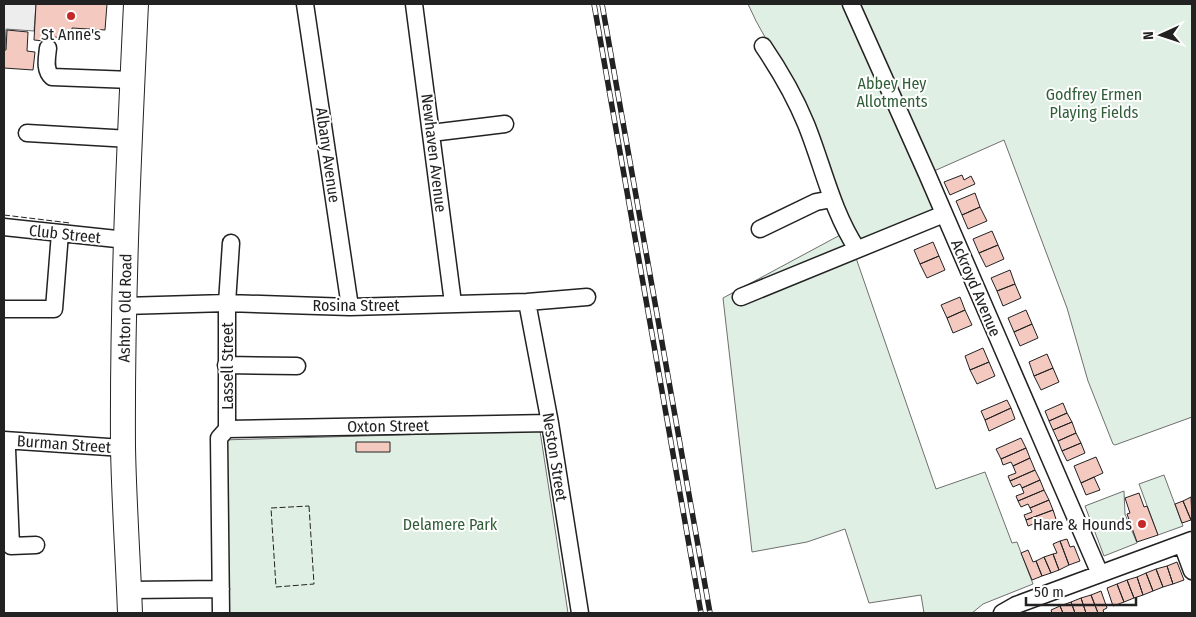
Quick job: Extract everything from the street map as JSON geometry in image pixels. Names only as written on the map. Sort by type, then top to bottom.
[{"type":"highway","name":"Ashton Old Road","points":[[129,602],[123,448],[124,306],[136,4]]},
{"type":"street","name":"Albany Avenue","points":[[305,4],[350,307]]},
{"type":"street","name":"Newhaven Avenue","points":[[414,4],[452,303]]},
{"type":"street","name":"Ackroyd Avenue","points":[[850,4],[944,214],[1100,574]]},
{"type":"street","points":[[763,46],[780,71],[806,124],[832,199],[846,231],[857,249]]},
{"type":"street","points":[[48,48],[47,69],[52,77],[132,80]]},
{"type":"street","points":[[431,133],[506,124]]},
{"type":"street","points":[[27,133],[130,139]]},
{"type":"street","points":[[760,229],[816,202],[832,199]]},
{"type":"street","points":[[742,297],[944,214]]},
{"type":"street","name":"Club Street","points":[[4,227],[126,240]]},
{"type":"street","points":[[4,309],[54,310],[60,233]]},
{"type":"street","name":"Lassell Street","points":[[227,429],[227,303],[231,244]]},
{"type":"street","name":"Rosina Street","points":[[124,306],[227,303],[350,307],[527,302],[586,298]]},
{"type":"street","name":"Neston Street","points":[[527,302],[550,423],[580,613]]},
{"type":"street","points":[[226,365],[297,366]]},
{"type":"street","name":"Oxton Street","points":[[227,429],[550,423]]},
{"type":"street","points":[[222,613],[219,438],[227,429]]},
{"type":"street","points":[[4,440],[11,546],[36,545]]},
{"type":"street","name":"Burman Street","points":[[4,440],[123,448]]},
{"type":"street","points":[[1002,613],[1016,605],[1187,542],[1192,571]]},
{"type":"street","points":[[129,602],[221,589]]},
{"type":"green space","points":[[748,4],[1192,4],[1192,417],[1115,445],[1113,444],[1088,381],[1067,308],[1004,140],[925,175],[943,219],[856,258],[936,489],[985,472],[1012,543],[1017,542],[1033,584],[983,604],[972,613],[924,613],[921,595],[869,603],[845,529],[807,542],[752,552],[723,298],[842,234],[789,80]]},
{"type":"green space","name":"Delamere Park","points":[[540,431],[568,613],[225,613],[221,440]]},
{"type":"green space","points":[[1164,475],[1183,526],[1158,535],[1139,484]]},
{"type":"green space","points":[[1124,491],[1125,514],[1137,543],[1104,556],[1085,506]]},
{"type":"shaded area","points":[[4,4],[36,4],[34,31],[6,29],[5,49]]},
{"type":"building","name":"St Anne's","points":[[36,4],[107,4],[105,30],[72,28],[72,39],[54,37],[53,42],[34,40]]},
{"type":"building","points":[[7,30],[28,32],[27,51],[35,52],[33,70],[4,68]]},
{"type":"building","points":[[962,175],[964,180],[971,176],[975,184],[950,195],[944,182]]},
{"type":"building","points":[[975,193],[980,207],[962,215],[956,201]]},
{"type":"building","points":[[980,207],[987,221],[968,229],[962,215]]},
{"type":"building","points":[[992,231],[998,245],[979,253],[973,239]]},
{"type":"building","points":[[933,242],[939,256],[920,264],[914,250]]},
{"type":"building","points":[[998,245],[1004,259],[986,267],[979,253]]},
{"type":"building","points":[[939,256],[945,270],[927,278],[920,264]]},
{"type":"building","points":[[1010,270],[1015,284],[997,291],[991,278]]},
{"type":"building","points":[[1015,284],[1021,298],[1003,306],[997,291]]},
{"type":"building","points":[[960,297],[965,310],[947,318],[941,305]]},
{"type":"building","points":[[965,310],[972,325],[953,333],[947,318]]},
{"type":"building","points":[[1026,310],[1032,324],[1014,332],[1008,318]]},
{"type":"building","points":[[1032,324],[1038,338],[1020,346],[1014,332]]},
{"type":"building","points":[[983,348],[989,362],[970,370],[965,356]]},
{"type":"building","points":[[1047,354],[1053,368],[1034,376],[1029,362]]},
{"type":"building","points":[[989,362],[995,376],[977,384],[970,370]]},
{"type":"building","points":[[1053,368],[1059,382],[1041,390],[1034,376]]},
{"type":"building","points":[[1007,400],[1011,408],[985,420],[981,411]]},
{"type":"building","points":[[1063,403],[1067,413],[1049,421],[1045,411]]},
{"type":"building","points":[[1011,408],[1015,419],[989,431],[985,420]]},
{"type":"building","points":[[1067,413],[1072,422],[1053,430],[1049,421]]},
{"type":"building","points":[[1072,422],[1076,433],[1058,441],[1053,430]]},
{"type":"building","points":[[1076,433],[1081,443],[1062,451],[1058,441]]},
{"type":"building","points":[[1021,438],[1026,448],[1001,459],[996,449]]},
{"type":"building","points":[[356,442],[390,442],[390,452],[356,452]]},
{"type":"building","points":[[1081,443],[1085,453],[1067,461],[1062,451]]},
{"type":"building","points":[[1026,448],[1030,458],[1013,466],[1011,462],[1003,465],[1001,459]]},
{"type":"building","points":[[1096,457],[1103,473],[1081,483],[1074,466]]},
{"type":"building","points":[[1030,458],[1035,470],[1010,481],[1008,476],[1016,473],[1013,466]]},
{"type":"building","points":[[1035,470],[1040,480],[1022,488],[1020,484],[1013,487],[1010,481]]},
{"type":"building","points":[[1094,477],[1100,490],[1086,495],[1081,483]]},
{"type":"building","points":[[1040,480],[1044,490],[1018,501],[1016,496],[1024,493],[1022,488]]},
{"type":"building","points":[[1044,490],[1049,500],[1030,508],[1028,504],[1021,507],[1018,501]]},
{"type":"building","name":"Hare & Hounds","points":[[1139,493],[1144,507],[1147,506],[1158,535],[1137,542],[1127,514],[1130,513],[1125,498]]},
{"type":"building","points":[[1191,497],[1192,519],[1191,520],[1183,501]]},
{"type":"building","points":[[1049,500],[1053,510],[1026,520],[1024,515],[1032,512],[1030,508]]},
{"type":"building","points":[[1183,501],[1191,520],[1182,523],[1175,504]]},
{"type":"building","points":[[1053,510],[1056,519],[1038,526],[1036,523],[1028,526],[1026,520]]},
{"type":"building","points":[[1067,539],[1070,547],[1074,546],[1080,561],[1069,565],[1060,541]]},
{"type":"building","points":[[1060,541],[1069,565],[1059,570],[1053,554],[1057,553],[1053,544]]},
{"type":"building","points":[[1028,550],[1033,562],[1036,561],[1042,576],[1032,580],[1021,553]]},
{"type":"building","points":[[1053,554],[1059,570],[1051,573],[1044,557]]},
{"type":"building","points":[[1044,557],[1051,573],[1042,576],[1036,561]]},
{"type":"building","points":[[1177,562],[1184,580],[1173,584],[1167,566]]},
{"type":"building","points":[[1167,566],[1173,584],[1163,587],[1156,569]]},
{"type":"building","points":[[1156,569],[1163,587],[1153,591],[1146,573]]},
{"type":"building","points":[[1146,573],[1153,591],[1143,595],[1137,577]]},
{"type":"building","points":[[1137,577],[1143,595],[1134,598],[1127,580]]},
{"type":"building","points":[[1127,580],[1134,598],[1124,602],[1117,584]]},
{"type":"building","points":[[1117,584],[1124,602],[1113,606],[1107,588]]},
{"type":"building","points":[[1101,591],[1107,608],[1103,610],[1104,613],[1098,613],[1091,595]]},
{"type":"building","points":[[1091,595],[1098,613],[1086,613],[1081,598]]},
{"type":"building","points":[[1081,598],[1086,613],[1075,613],[1071,602]]},
{"type":"building","points":[[1071,602],[1075,613],[1063,613],[1060,606]]},
{"type":"building","points":[[1060,606],[1063,613],[1052,613],[1051,610]]},
{"type":"railway","points":[[594,4],[701,613]]},
{"type":"railway","points":[[602,4],[710,613]]},
{"type":"fence","points":[[4,215],[70,223]]},
{"type":"fence","points":[[309,506],[314,584],[276,587],[271,508],[309,506]]},
{"type":"place","name":"St Anne's","points":[[71,16]]},
{"type":"place","name":"Hare & Hounds","points":[[1142,524]]},
{"type":"park label","name":"Abbey Hey Allotments","points":[[892,92]]},
{"type":"park label","name":"Godfrey Ermen Playing Fields","points":[[1094,103]]}]
